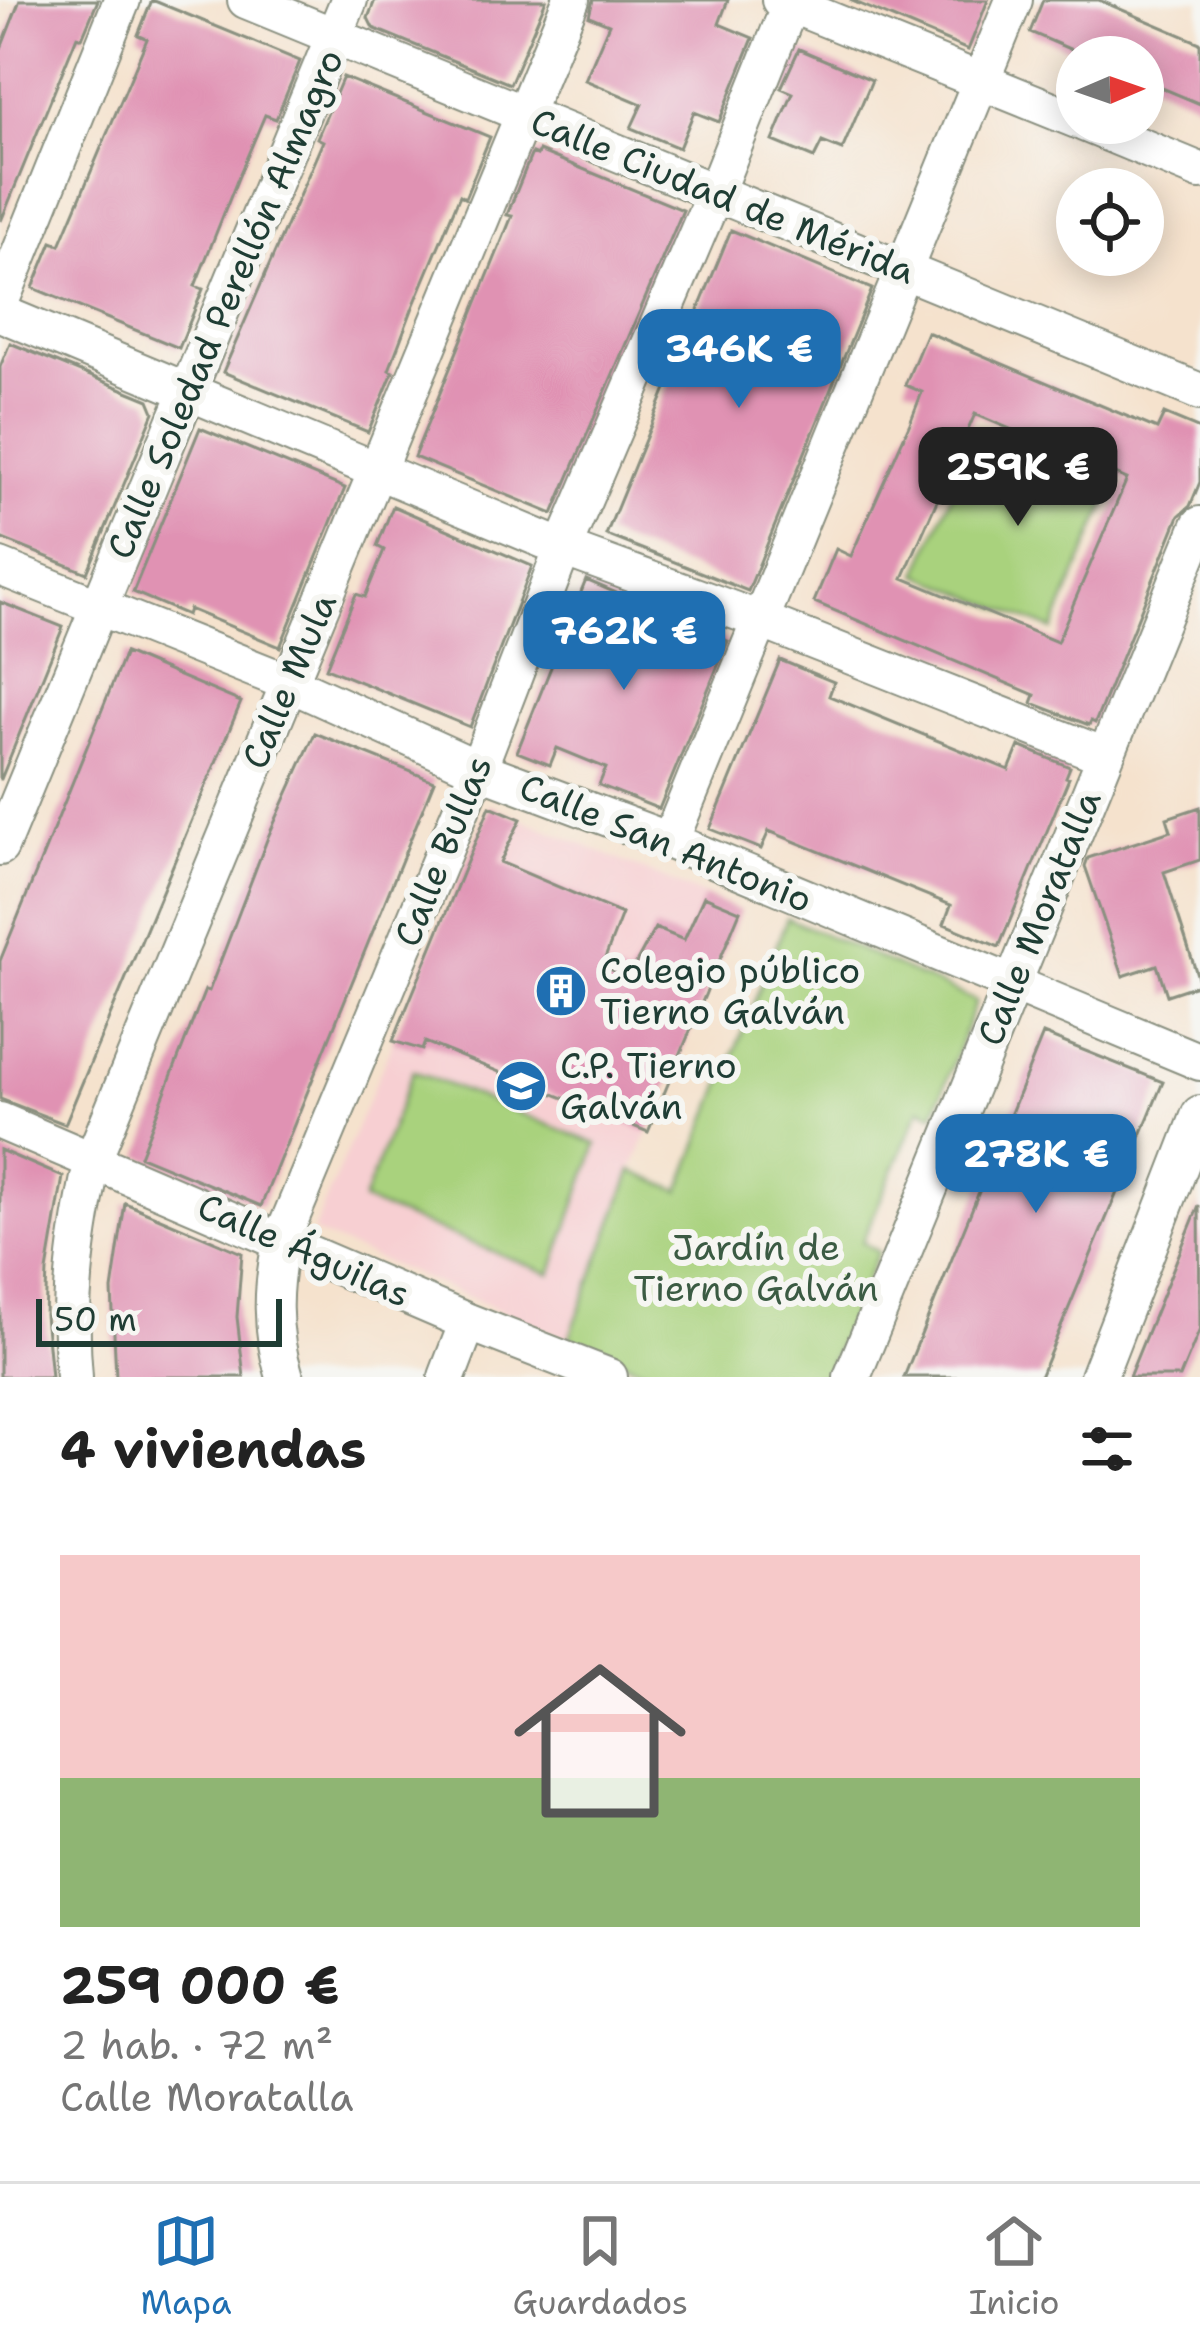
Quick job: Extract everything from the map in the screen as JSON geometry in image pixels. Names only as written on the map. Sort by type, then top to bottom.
[{"type":"street","points":[[0,303],[122,0]]},
{"type":"street","name":"Calle Ciudad de Mérida","points":[[246,0],[1200,392]]},
{"type":"street","name":"Calle Soledad Perellón Almagro","points":[[0,847],[349,0]]},
{"type":"street","name":"Calle Mula","points":[[74,1377],[70,1335],[76,1234],[93,1159],[571,0]]},
{"type":"street","points":[[670,841],[1014,0]]},
{"type":"street","points":[[787,1],[1056,112]]},
{"type":"street","name":"Calle Bullas","points":[[285,1377],[273,1340],[273,1277],[282,1239],[478,769],[562,548],[716,190],[787,1]]},
{"type":"street","points":[[1134,144],[1200,171]]},
{"type":"street","points":[[0,313],[562,548],[1105,756]]},
{"type":"street","name":"Calle Moratalla","points":[[852,1377],[1200,525]]},
{"type":"street","name":"Calle San Antonio","points":[[0,567],[287,682],[478,769],[670,841],[1200,1062]]},
{"type":"street","points":[[1098,1377],[1200,1114]]},
{"type":"street","name":"Calle Águilas","points":[[0,1121],[609,1377]]},
{"type":"street","points":[[447,1377],[469,1322]]},
{"type":"shaded area","name":"C.P. Tierno Galván","points":[[491,806],[740,911],[632,1171],[569,1339],[313,1232]]},
{"type":"green space","points":[[979,429],[1114,484],[1053,630],[918,574]]},
{"type":"green space","name":"Jardín de Tierno Galván","points":[[787,918],[976,1001],[934,1114],[920,1108],[862,1242],[878,1252],[825,1377],[662,1377],[569,1339],[632,1171],[680,1191]]},
{"type":"green space","points":[[413,1071],[597,1144],[551,1274],[363,1201]]},
{"type":"building","points":[[20,0],[98,0],[82,38],[77,36],[1,221],[0,51]]},
{"type":"building","points":[[152,0],[300,61],[276,119],[265,115],[238,178],[195,286],[203,289],[179,348],[33,288],[52,242],[60,245],[147,39],[138,35]]},
{"type":"building","points":[[375,0],[546,0],[510,84],[373,28],[368,18]]},
{"type":"building","points":[[593,0],[728,0],[719,24],[753,38],[719,122],[694,112],[679,148],[631,128],[642,104],[585,80],[609,24],[589,16]]},
{"type":"building","points":[[850,0],[988,0],[968,50]]},
{"type":"building","points":[[1043,0],[1099,0],[1200,43],[1200,104],[1164,89],[1164,36],[1056,36],[1056,43],[1030,32]]},
{"type":"building","points":[[799,49],[872,80],[842,150],[822,142],[814,158],[773,141],[793,93],[781,88]]},
{"type":"building","points":[[343,77],[490,137],[413,307],[368,432],[223,372],[323,141],[317,138]]},
{"type":"building","points":[[539,151],[683,210],[553,514],[414,457],[512,216],[507,215],[532,153]]},
{"type":"building","points":[[731,230],[872,289],[748,591],[606,535]]},
{"type":"building","points":[[927,332],[1157,429],[1164,414],[1200,429],[1200,482],[1190,506],[1179,516],[1095,723],[1089,725],[1032,703],[1035,695],[814,602],[836,549],[851,556],[910,423],[922,392],[905,385]],"holes":[[[975,414],[1127,479],[1057,642],[903,578]]]},
{"type":"building","points":[[10,343],[149,400],[154,412],[87,573],[0,538],[0,367]]},
{"type":"building","points":[[200,428],[345,488],[280,647],[189,609],[187,615],[133,592]]},
{"type":"building","points":[[393,506],[532,566],[470,727],[326,668],[356,594],[365,597],[384,550],[377,546]]},
{"type":"building","points":[[586,580],[728,641],[659,809],[599,785],[606,768],[557,748],[550,765],[517,752]]},
{"type":"building","points":[[0,602],[63,627],[1,779],[0,779]]},
{"type":"building","points":[[125,653],[241,702],[65,1124],[0,1099],[0,961]]},
{"type":"building","points":[[780,660],[834,682],[829,696],[1009,770],[1019,746],[1070,767],[999,947],[944,924],[951,905],[769,831],[761,849],[710,829]]},
{"type":"building","points":[[315,733],[434,781],[261,1206],[140,1156],[268,837]]},
{"type":"building","name":"Colegio público Tierno Galván","points":[[490,806],[521,819],[500,862],[622,914],[602,966],[628,978],[655,928],[684,940],[704,896],[740,911],[648,1132],[425,1042],[422,1050],[393,1041]]},
{"type":"building","points":[[1200,807],[1200,860],[1164,872],[1200,984],[1167,995],[1157,965],[1123,976],[1085,866],[1088,858],[1171,831],[1167,818]]},
{"type":"building","points":[[1043,1034],[1163,1082],[1040,1377],[904,1377]]},
{"type":"building","points":[[0,1150],[63,1177],[47,1271],[45,1315],[51,1377],[0,1377]]},
{"type":"building","points":[[125,1203],[242,1253],[237,1317],[244,1377],[116,1377],[112,1290]]},
{"type":"building","points":[[1199,1205],[1200,1329],[1180,1377],[1129,1377]]},
{"type":"place","name":"Colegio público Tierno Galván","points":[[561,991]]},
{"type":"place","name":"C.P. Tierno Galván","points":[[521,1086]]}]
